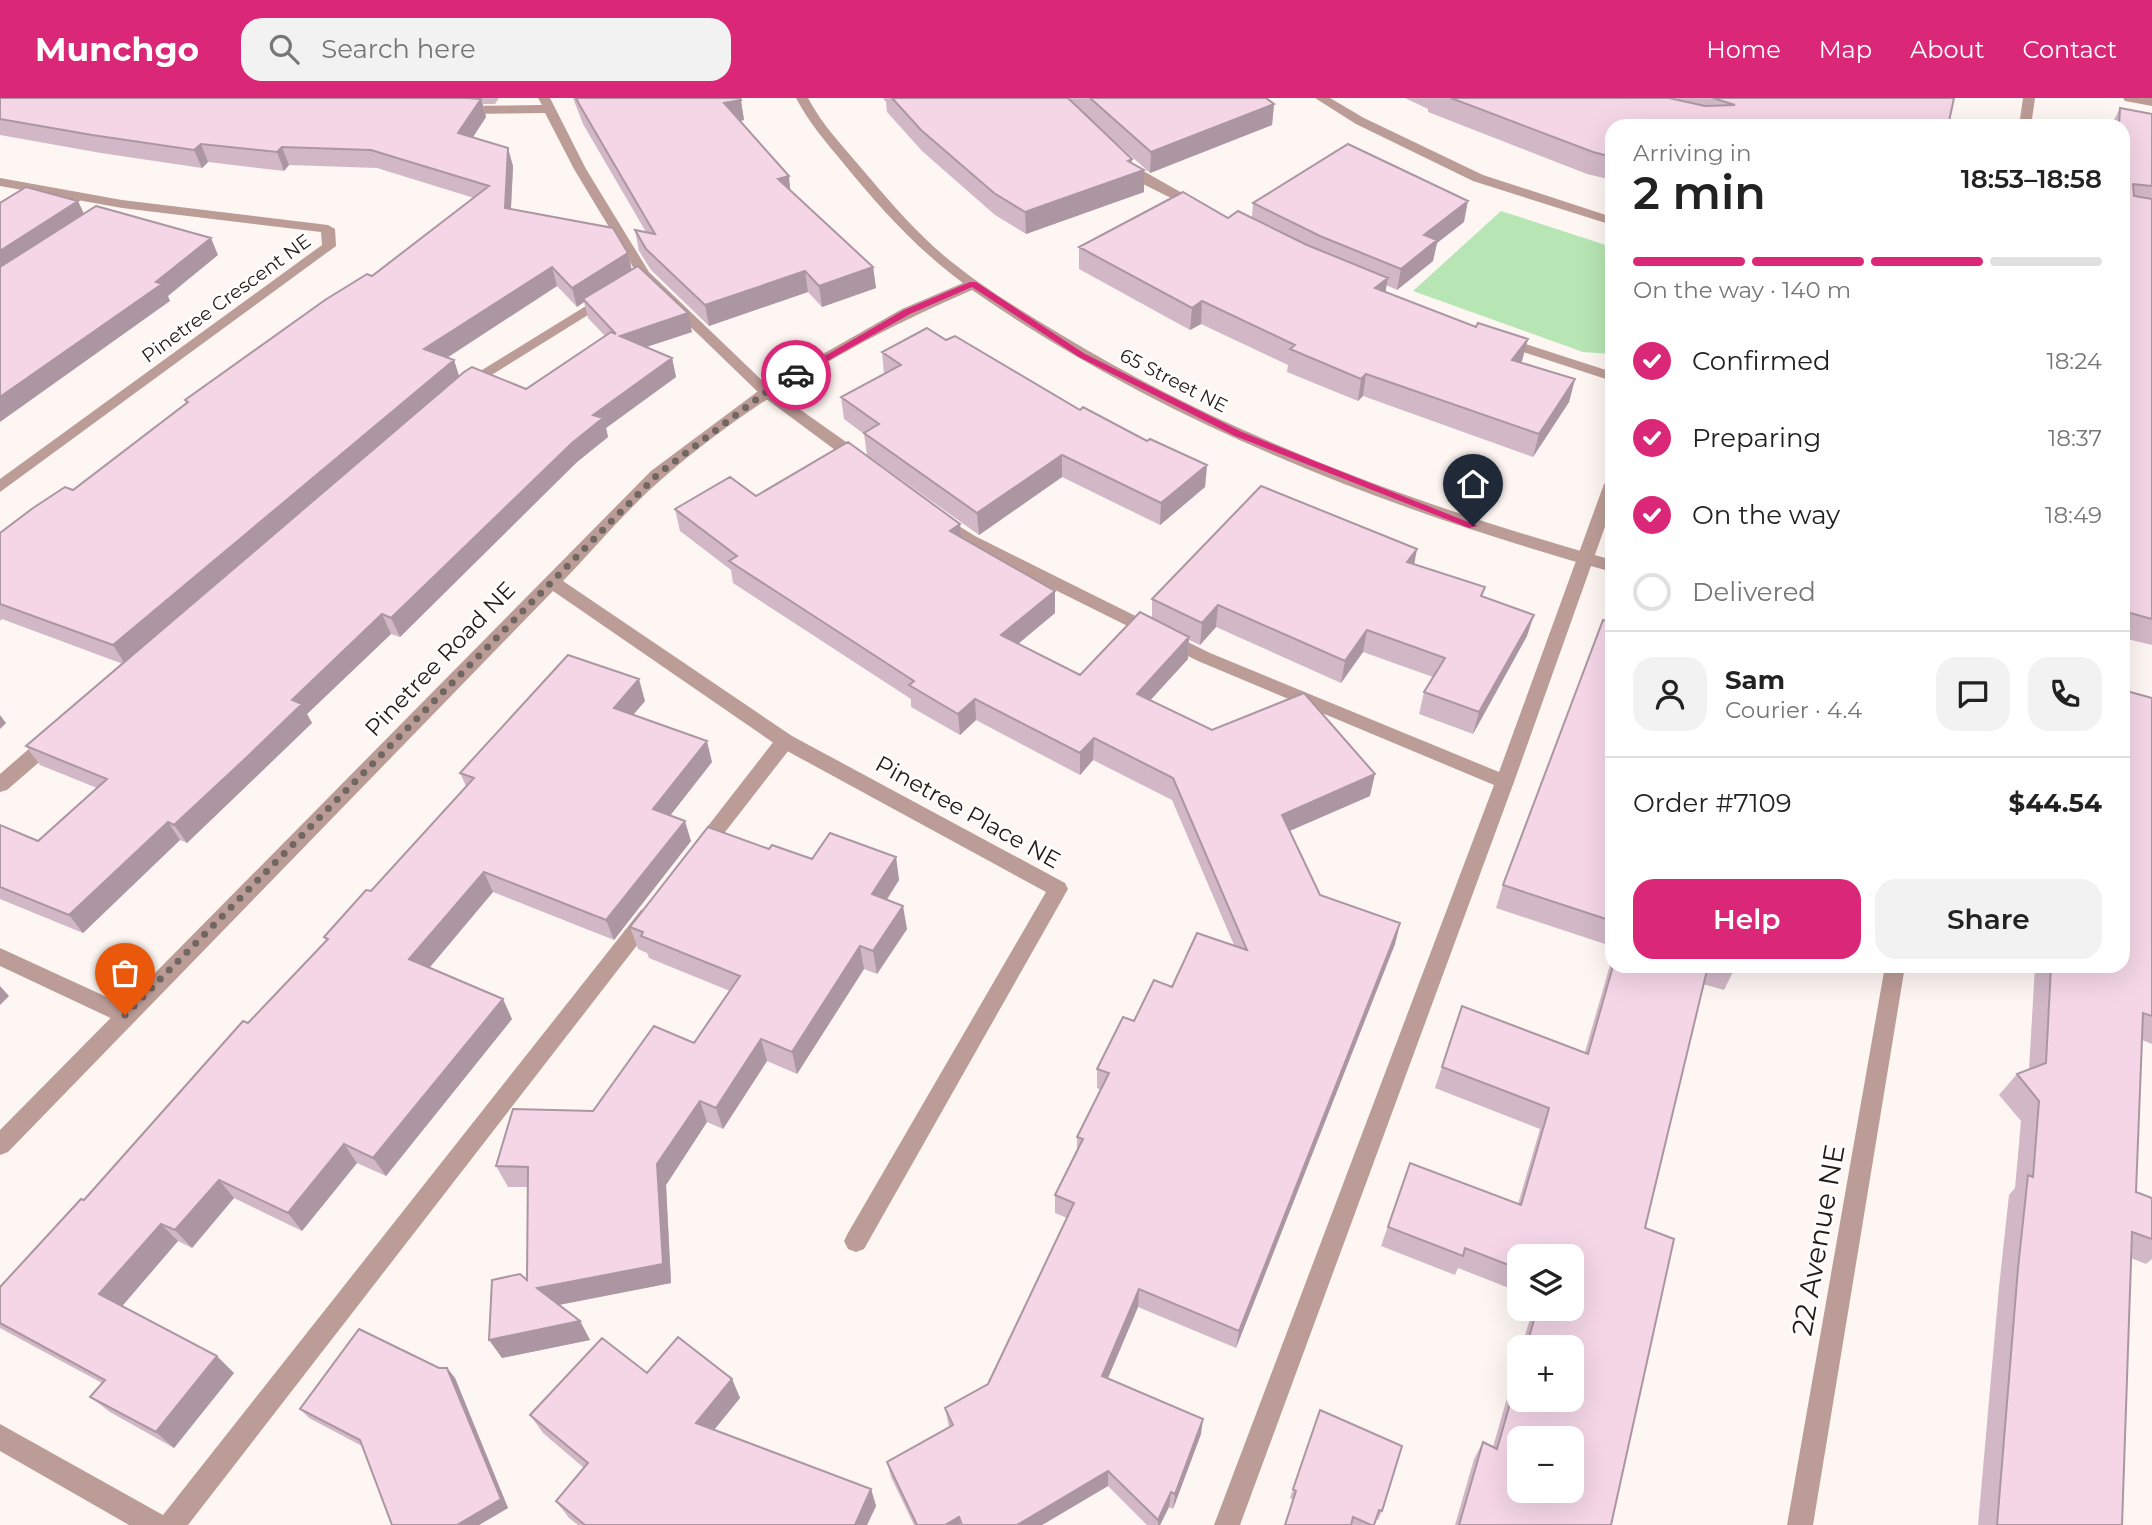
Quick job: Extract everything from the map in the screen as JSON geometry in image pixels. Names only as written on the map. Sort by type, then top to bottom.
[{"type":"street","name":"65 Street NE","points":[[802,98],[813,119],[918,240],[973,284],[1082,355],[1239,434],[1450,519],[1605,564]]},
{"type":"street","points":[[1321,98],[1360,121],[1478,178],[1605,220]]},
{"type":"street","points":[[2026,119],[2029,98]]},
{"type":"street","points":[[2129,98],[2152,102]]},
{"type":"street","points":[[439,108],[546,103],[633,281],[766,392],[879,474]]},
{"type":"street","points":[[1116,156],[1136,175],[1211,212]]},
{"type":"street","name":"Pinetree Crescent NE","points":[[0,183],[122,204],[328,229],[330,246],[0,487]]},
{"type":"street","points":[[100,218],[122,204]]},
{"type":"street","points":[[454,395],[633,281]]},
{"type":"street","name":"Pinetree Road NE","points":[[0,1145],[550,581],[657,475],[766,392],[907,312],[973,284]]},
{"type":"street","points":[[1492,337],[1605,375]]},
{"type":"street","points":[[1227,1525],[1505,782],[1605,505]]},
{"type":"street","points":[[924,507],[969,540],[1204,657],[1505,782]]},
{"type":"street","name":"Pinetree Place NE","points":[[550,581],[785,741],[1058,889],[856,1241]]},
{"type":"street","points":[[0,785],[62,731]]},
{"type":"street","points":[[683,872],[785,741]]},
{"type":"street","points":[[172,1525],[666,893]]},
{"type":"street","points":[[0,957],[125,1015]]},
{"type":"street","name":"22 Avenue NE","points":[[1800,1525],[1894,973]]},
{"type":"street","points":[[0,1437],[154,1525]]},
{"type":"green space","points":[[1501,211],[1605,245],[1605,354],[1583,352],[1413,291]]},
{"type":"building","points":[[0,98],[481,99],[458,133],[508,148],[505,208],[613,228],[628,253],[572,288],[552,267],[424,349],[454,360],[113,645],[0,604],[0,533],[65,487],[73,490],[188,402],[185,400],[325,300],[367,274],[372,276],[489,186],[371,150],[282,147],[277,152],[201,144],[194,150],[0,119]]},
{"type":"building","points":[[576,98],[740,98],[741,100],[724,103],[789,176],[778,179],[873,267],[819,286],[805,271],[705,305],[646,249],[635,230],[655,234]]},
{"type":"building","points":[[892,98],[1068,98],[1132,159],[1128,161],[1144,170],[1025,212],[994,193],[921,130]]},
{"type":"building","points":[[1090,98],[1266,98],[1274,104],[1151,152]]},
{"type":"building","points":[[1451,98],[1669,98],[1705,106],[1735,105],[1713,98],[1954,98],[1950,119],[1605,119],[1605,155]]},
{"type":"building","points":[[2120,108],[2152,114],[2152,186],[2133,184],[2134,196],[2152,199],[2152,619],[2130,613],[2130,119],[2119,119]]},
{"type":"building","points":[[1348,144],[1468,201],[1424,235],[1437,240],[1401,269],[1320,236],[1253,203]]},
{"type":"building","points":[[26,187],[78,201],[0,251],[0,203]]},
{"type":"building","points":[[1183,192],[1228,218],[1238,211],[1307,245],[1388,278],[1375,288],[1476,327],[1478,323],[1528,339],[1512,360],[1575,379],[1539,434],[1366,374],[1361,379],[1290,349],[1295,345],[1202,301],[1192,308],[1079,247]]},
{"type":"building","points":[[96,206],[211,238],[156,282],[162,284],[0,397],[0,267]]},
{"type":"building","points":[[638,266],[688,313],[620,336],[672,358],[593,415],[603,418],[572,443],[391,618],[382,614],[292,700],[302,704],[247,757],[174,825],[168,822],[69,915],[0,887],[0,825],[38,841],[107,779],[26,746],[464,372],[472,367],[526,389],[611,332],[616,334],[583,299]]},
{"type":"building","points":[[927,328],[946,340],[955,336],[1080,410],[1083,407],[1147,441],[1150,439],[1207,465],[1161,503],[1062,455],[977,513],[864,433],[879,424],[841,397],[901,365],[882,352]]},
{"type":"building","points":[[848,442],[960,524],[950,531],[1055,591],[1001,635],[1080,675],[1140,612],[1189,637],[1137,694],[1212,730],[1304,693],[1375,774],[1282,815],[1320,895],[1400,923],[1239,1331],[1139,1289],[1102,1376],[1203,1419],[1175,1494],[1171,1492],[1158,1520],[1108,1471],[1017,1525],[962,1525],[959,1517],[945,1525],[917,1525],[887,1462],[953,1425],[945,1408],[988,1384],[1074,1203],[1055,1195],[1083,1139],[1077,1137],[1109,1073],[1097,1069],[1123,1017],[1134,1021],[1154,980],[1172,987],[1197,933],[1247,950],[1173,778],[1094,738],[1080,753],[975,699],[958,714],[909,685],[914,681],[729,561],[737,556],[675,509],[730,477],[756,496]]},
{"type":"building","points":[[1261,486],[1417,549],[1407,562],[1485,587],[1481,596],[1534,615],[1479,712],[1424,692],[1445,658],[1367,630],[1345,661],[1218,605],[1202,623],[1152,599]]},
{"type":"building","points":[[1603,620],[1605,621],[1605,919],[1503,885]]},
{"type":"building","points":[[568,655],[639,679],[614,708],[707,741],[653,809],[685,821],[606,920],[484,872],[409,959],[503,999],[373,1158],[344,1144],[288,1213],[219,1180],[175,1230],[161,1224],[99,1294],[217,1356],[156,1432],[90,1397],[105,1380],[0,1323],[0,1287],[81,1199],[84,1200],[243,1021],[248,1023],[328,939],[324,937],[366,890],[371,891],[474,778],[460,773]]},
{"type":"building","points":[[2130,692],[2152,698],[2152,1016],[2143,1013],[2136,1192],[2152,1198],[2152,1239],[2132,1232],[2122,1525],[1997,1525],[2018,1268],[2028,1175],[2033,1177],[2039,1101],[2017,1074],[2046,1063],[2051,973],[2130,973]]},
{"type":"building","points":[[708,827],[769,849],[772,845],[812,859],[830,833],[896,857],[872,894],[903,906],[873,951],[860,946],[792,1052],[761,1039],[716,1108],[700,1101],[657,1164],[663,1264],[537,1288],[580,1321],[489,1340],[492,1280],[520,1274],[527,1280],[528,1167],[496,1166],[513,1109],[593,1111],[654,1026],[694,1043],[740,976],[641,936],[643,932],[630,927]]},
{"type":"building","points":[[1611,973],[1706,973],[1645,1228],[1674,1239],[1611,1525],[1459,1525],[1483,1442],[1497,1449],[1508,1412],[1584,1412],[1584,1335],[1530,1335],[1534,1321],[1584,1321],[1584,1244],[1507,1244],[1507,1264],[1465,1248],[1463,1256],[1388,1227],[1410,1163],[1521,1205],[1549,1108],[1442,1067],[1462,1006],[1588,1054]]},
{"type":"building","points":[[359,1329],[439,1368],[447,1368],[501,1499],[457,1525],[392,1525],[360,1440],[300,1409]]},
{"type":"building","points":[[678,1337],[732,1379],[696,1423],[871,1489],[855,1525],[585,1525],[556,1501],[588,1463],[530,1415],[602,1338],[647,1373]]},
{"type":"building","points":[[1320,1410],[1402,1446],[1382,1511],[1379,1510],[1374,1525],[1353,1517],[1351,1525],[1285,1525],[1296,1491],[1293,1489]]},
{"type":"way so far","points":[[125,1015],[657,475],[766,392],[796,375]]},
{"type":"route","points":[[796,375],[907,312],[973,284],[1082,355],[1239,434],[1473,526]]}]
